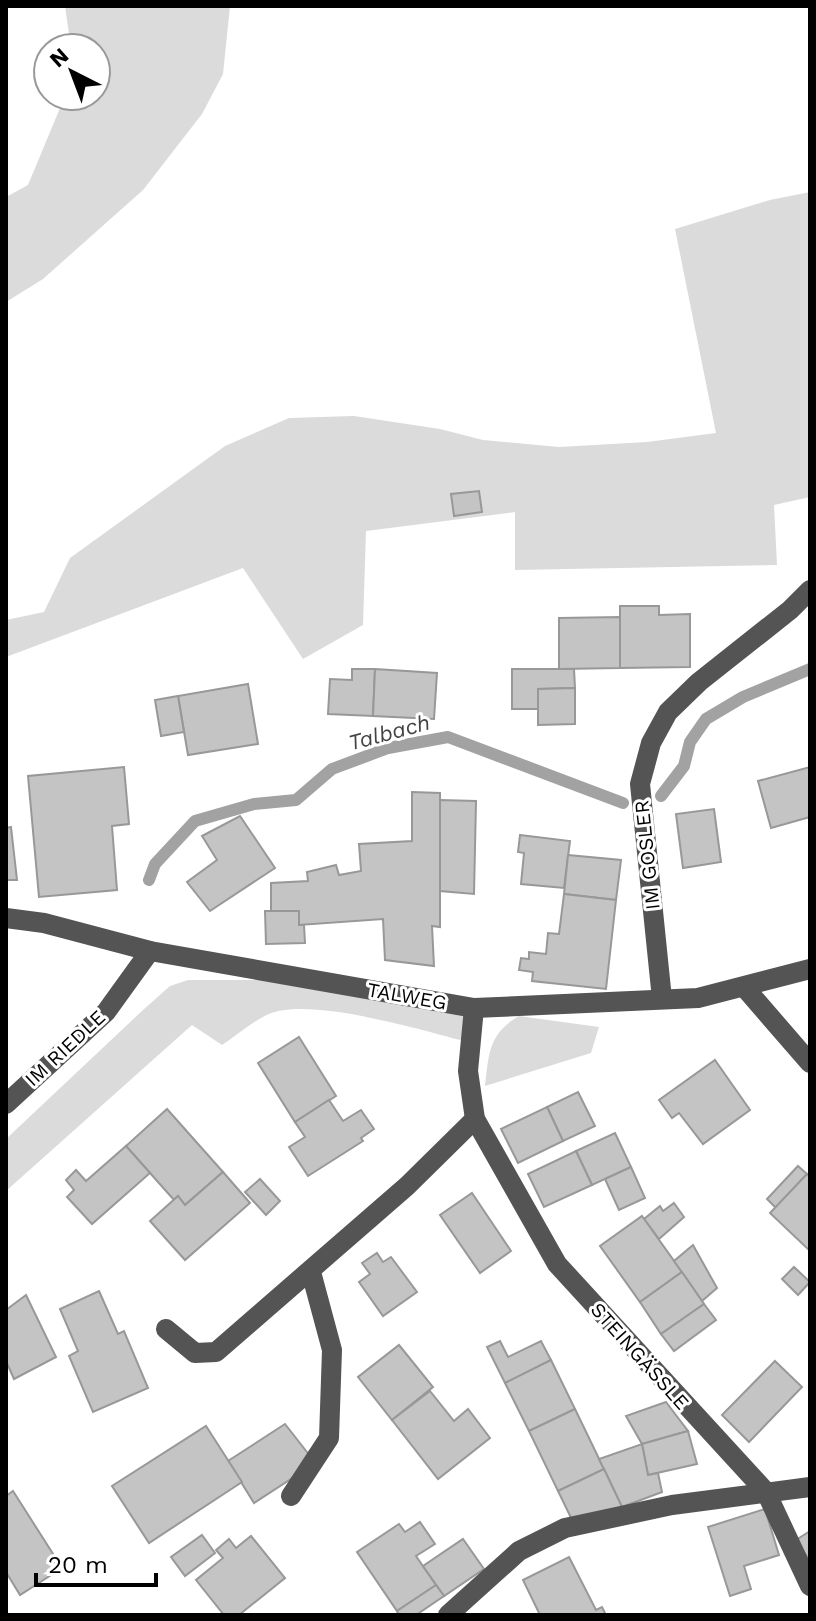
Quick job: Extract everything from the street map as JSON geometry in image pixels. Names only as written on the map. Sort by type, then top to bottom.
[{"type":"street","name":"IM GOSLER","points":[[662,999],[640,784],[651,743],[668,712],[699,682],[790,610],[810,590]]},
{"type":"street","name":"TALWEG","points":[[6,918],[44,923],[150,951],[474,1008],[698,998],[810,969]]},
{"type":"street","name":"IM RIEDLE","points":[[6,1104],[106,1012],[150,951]]},
{"type":"street","points":[[745,988],[810,1063]]},
{"type":"street","name":"STEINGÄSSLE","points":[[474,1008],[468,1071],[475,1119],[557,1264],[766,1492],[810,1586]]},
{"type":"street","points":[[166,1329],[195,1353],[216,1352],[407,1186],[475,1119]]},
{"type":"street","points":[[291,1496],[329,1438],[332,1350],[311,1272]]},
{"type":"street","points":[[448,1615],[519,1551],[565,1528],[672,1505],[810,1487]]},
{"type":"shaded area","points":[[65,6],[230,6],[223,74],[202,114],[143,190],[43,279],[6,302],[6,197],[28,185],[58,112],[112,112],[112,32],[69,32]]},
{"type":"shaded area","points":[[810,192],[810,497],[774,505],[777,565],[515,570],[515,512],[366,531],[363,625],[303,659],[243,568],[6,657],[6,620],[44,612],[70,558],[225,446],[289,418],[354,416],[440,429],[483,440],[559,447],[647,442],[716,433],[675,229],[770,200]]},
{"type":"shaded area","points":[[188,980],[268,980],[464,1014],[467,1033],[460,1040],[364,1016],[310,1009],[269,1014],[222,1045],[192,1025],[6,1191],[6,1139],[170,986]]},
{"type":"shaded area","points":[[519,1016],[599,1027],[591,1053],[485,1086],[492,1046],[501,1030]]},
{"type":"building","points":[[479,491],[482,512],[454,516],[451,494]]},
{"type":"building","points":[[620,606],[659,606],[659,615],[690,614],[690,667],[620,668]]},
{"type":"building","points":[[620,617],[620,668],[559,669],[559,618]]},
{"type":"building","points":[[352,669],[375,669],[373,716],[328,714],[330,679],[352,680]]},
{"type":"building","points":[[375,669],[437,673],[434,719],[373,716]]},
{"type":"building","points":[[512,669],[574,669],[575,688],[538,689],[538,709],[512,709]]},
{"type":"building","points":[[248,684],[258,744],[188,755],[178,696]]},
{"type":"building","points":[[575,688],[575,724],[538,725],[538,689]]},
{"type":"building","points":[[178,696],[184,732],[161,736],[155,700]]},
{"type":"building","points":[[124,767],[129,824],[112,826],[117,890],[39,897],[28,776]]},
{"type":"building","points":[[810,767],[810,817],[771,828],[758,781]]},
{"type":"building","points":[[412,792],[440,793],[440,927],[432,926],[434,966],[385,960],[383,919],[299,925],[299,911],[271,911],[271,883],[308,881],[307,872],[336,865],[339,875],[361,871],[359,844],[412,841]]},
{"type":"building","points":[[440,800],[476,801],[474,894],[440,891]]},
{"type":"building","points":[[714,809],[721,862],[683,868],[676,814]]},
{"type":"building","points":[[240,816],[275,868],[210,911],[187,882],[217,860],[202,836]]},
{"type":"building","points":[[11,827],[17,880],[6,880],[6,828]]},
{"type":"building","points":[[520,835],[570,841],[564,888],[521,884],[524,853],[518,852]]},
{"type":"building","points":[[568,855],[621,860],[616,900],[564,894]]},
{"type":"building","points":[[564,894],[616,900],[606,989],[532,981],[533,972],[519,970],[521,958],[529,959],[529,952],[546,954],[548,933],[559,934]]},
{"type":"building","points":[[265,911],[299,911],[299,925],[304,925],[305,943],[266,944]]},
{"type":"building","points":[[299,1037],[336,1096],[295,1122],[258,1063]]},
{"type":"building","points":[[715,1060],[750,1110],[703,1144],[679,1113],[672,1118],[659,1100]]},
{"type":"building","points":[[578,1092],[595,1126],[563,1141],[547,1107]]},
{"type":"building","points":[[329,1100],[343,1121],[361,1110],[374,1129],[361,1138],[363,1141],[308,1176],[289,1147],[305,1137],[295,1122]]},
{"type":"building","points":[[547,1107],[563,1141],[518,1163],[501,1129]]},
{"type":"building","points":[[167,1109],[223,1172],[185,1205],[178,1196],[174,1200],[126,1146]]},
{"type":"building","points":[[615,1133],[631,1167],[592,1185],[576,1151]]},
{"type":"building","points":[[126,1146],[150,1173],[92,1224],[67,1197],[74,1190],[66,1180],[76,1170],[86,1181]]},
{"type":"building","points":[[576,1151],[592,1185],[544,1207],[528,1174]]},
{"type":"building","points":[[798,1166],[807,1174],[776,1208],[767,1199]]},
{"type":"building","points":[[631,1167],[645,1198],[619,1210],[605,1179]]},
{"type":"building","points":[[223,1172],[250,1203],[185,1260],[150,1221],[178,1196],[185,1205]]},
{"type":"building","points":[[807,1174],[810,1177],[810,1251],[770,1213]]},
{"type":"building","points":[[260,1179],[280,1201],[266,1215],[245,1192]]},
{"type":"building","points":[[472,1193],[511,1251],[480,1273],[440,1215]]},
{"type":"building","points":[[674,1203],[684,1217],[659,1239],[644,1219],[660,1206],[663,1211]]},
{"type":"building","points":[[642,1216],[682,1272],[640,1302],[600,1246]]},
{"type":"building","points":[[693,1245],[717,1288],[702,1301],[674,1261]]},
{"type":"building","points":[[377,1253],[383,1262],[391,1257],[417,1292],[383,1316],[359,1282],[370,1274],[362,1263]]},
{"type":"building","points":[[794,1267],[810,1282],[798,1295],[782,1279]]},
{"type":"building","points":[[682,1272],[704,1304],[661,1334],[640,1302]]},
{"type":"building","points":[[99,1291],[118,1334],[124,1331],[148,1388],[93,1412],[69,1356],[78,1351],[60,1309]]},
{"type":"building","points":[[26,1295],[56,1357],[14,1379],[6,1361],[6,1310]]},
{"type":"building","points":[[704,1304],[716,1320],[674,1351],[661,1334]]},
{"type":"building","points":[[500,1341],[508,1357],[541,1341],[551,1360],[505,1383],[487,1347]]},
{"type":"building","points":[[399,1345],[433,1387],[392,1420],[358,1377]]},
{"type":"building","points":[[551,1360],[575,1409],[529,1431],[505,1383]]},
{"type":"building","points":[[775,1361],[802,1387],[749,1442],[722,1415]]},
{"type":"building","points":[[430,1391],[454,1421],[468,1409],[490,1438],[438,1479],[392,1420]]},
{"type":"building","points":[[666,1402],[688,1431],[642,1444],[626,1416]]},
{"type":"building","points":[[575,1409],[604,1469],[558,1491],[529,1431]]},
{"type":"building","points":[[285,1424],[310,1456],[297,1475],[254,1503],[228,1461]]},
{"type":"building","points":[[206,1426],[242,1482],[149,1543],[112,1486]]},
{"type":"building","points":[[688,1431],[697,1464],[648,1475],[642,1444]]},
{"type":"building","points":[[642,1444],[648,1475],[658,1473],[662,1492],[622,1507],[599,1459]]},
{"type":"building","points":[[604,1469],[622,1507],[573,1522],[558,1491]]},
{"type":"building","points":[[13,1491],[62,1568],[20,1595],[6,1572],[6,1496]]},
{"type":"building","points":[[765,1509],[779,1555],[744,1566],[751,1589],[730,1596],[708,1527]]},
{"type":"building","points":[[420,1522],[435,1544],[416,1556],[436,1585],[397,1611],[357,1552],[399,1524],[405,1532]]},
{"type":"building","points":[[810,1531],[810,1561],[796,1540]]},
{"type":"building","points":[[202,1535],[215,1553],[185,1576],[171,1557]]},
{"type":"building","points":[[251,1536],[285,1578],[239,1615],[224,1615],[196,1580],[223,1558],[216,1550],[229,1539],[236,1548]]},
{"type":"building","points":[[463,1539],[484,1569],[444,1596],[423,1566]]},
{"type":"building","points":[[569,1557],[596,1610],[602,1607],[606,1615],[540,1615],[523,1580]]},
{"type":"building","points":[[436,1585],[444,1596],[416,1615],[399,1615],[397,1611]]},
{"type":"waterway","name":"Talbach","points":[[661,796],[684,766],[690,742],[706,719],[743,697],[810,669]]},
{"type":"waterway","name":"Talbach","points":[[149,880],[155,864],[195,821],[254,804],[296,800],[332,769],[388,748],[448,737],[623,803]]}]
